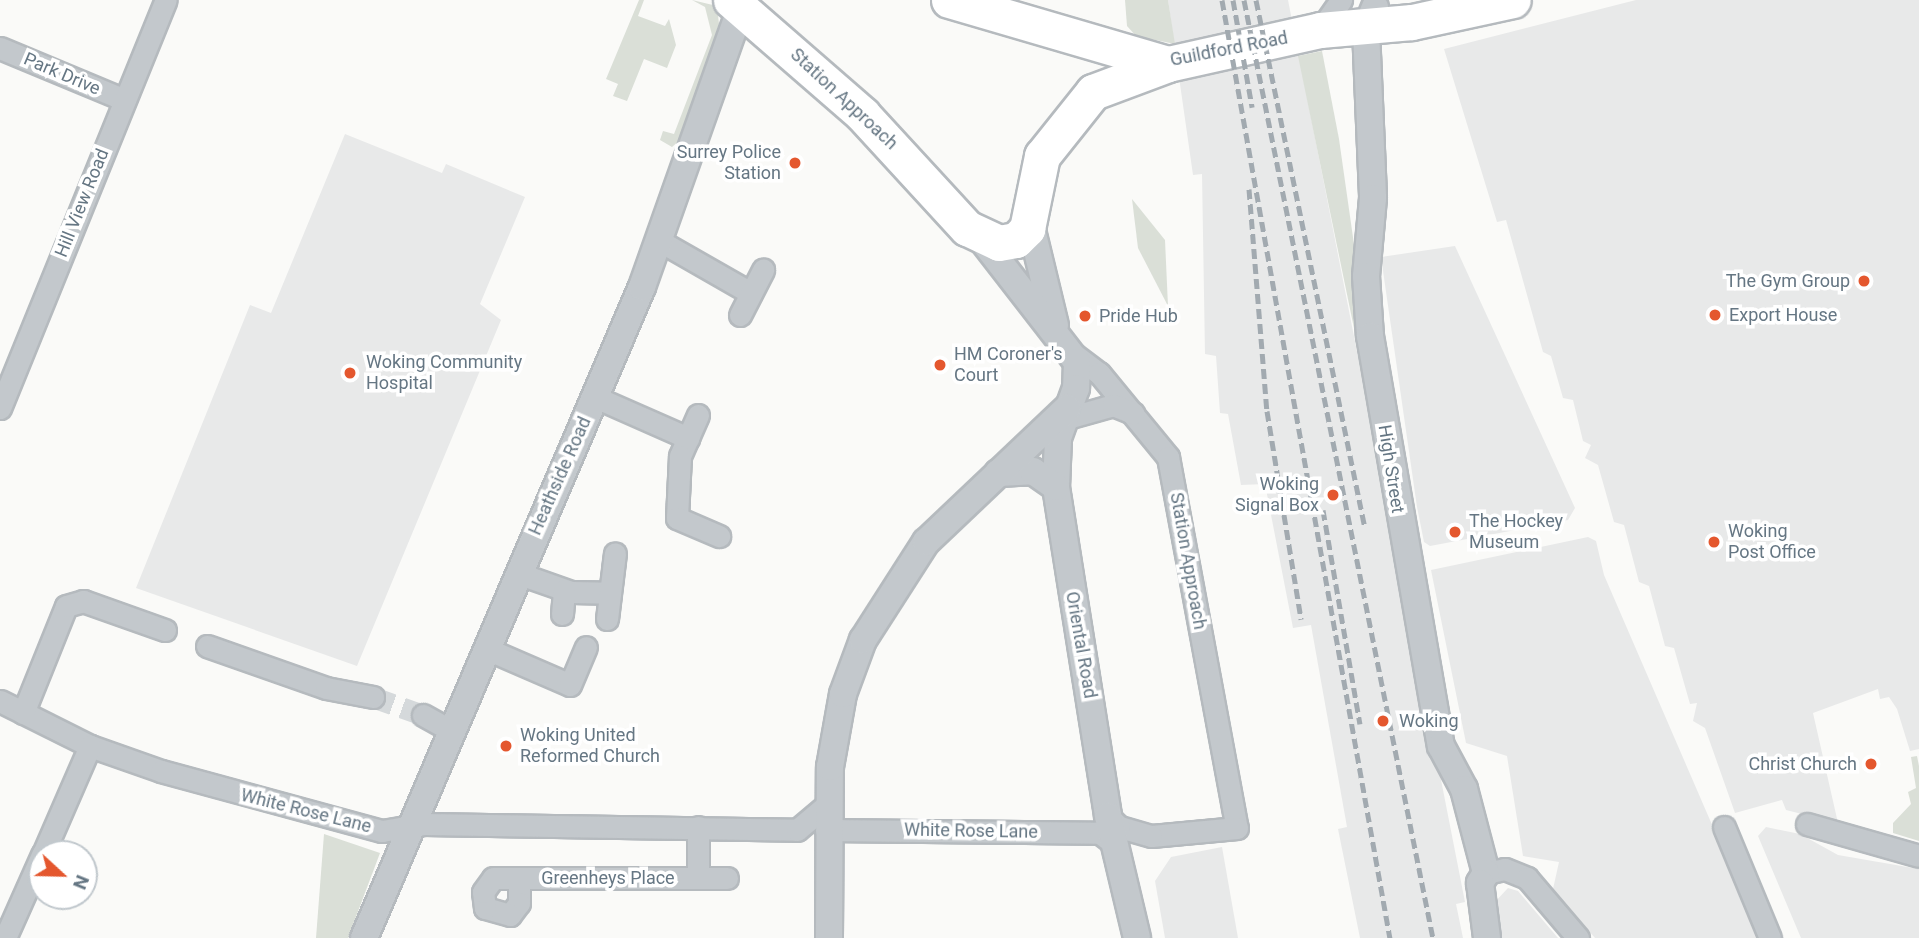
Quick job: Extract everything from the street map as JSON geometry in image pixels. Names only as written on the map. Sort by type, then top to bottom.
[{"type":"main road","name":"Guildford Road","points":[[949,0],[1088,45],[1168,64],[1356,22],[1513,0]]},
{"type":"main road","name":"Station Approach","points":[[749,9],[862,114],[979,237]]},
{"type":"main road","points":[[979,237],[1008,243],[1030,222],[1042,156],[1093,93],[1098,76],[1088,45]]},
{"type":"main road","points":[[1093,93],[1168,64]]},
{"type":"street","name":"Hill View Road","points":[[0,408],[166,0]]},
{"type":"street","name":"Heathside Road","points":[[364,938],[517,573],[595,397],[749,9]]},
{"type":"street","name":"High Street","points":[[1356,22],[1373,191],[1366,276],[1370,336],[1441,746],[1464,789],[1486,873]]},
{"type":"street","name":"Park Drive","points":[[0,48],[125,100]]},
{"type":"street","points":[[1030,222],[1065,343]]},
{"type":"street","name":"Station Approach","points":[[979,237],[1065,343],[1132,413],[1171,466],[1237,828],[1151,836]]},
{"type":"street","points":[[658,240],[751,293]]},
{"type":"street","points":[[740,314],[763,270]]},
{"type":"street","name":"Oriental Road","points":[[1065,343],[1078,379],[1066,413],[1056,488],[1108,816],[1113,843],[1124,873],[1137,938]]},
{"type":"street","points":[[595,397],[688,438]]},
{"type":"street","points":[[829,938],[826,818],[839,711],[863,640],[914,557],[998,473],[1066,413],[1112,405],[1132,413]]},
{"type":"street","points":[[698,415],[680,456],[677,518],[719,536]]},
{"type":"street","points":[[998,473],[1033,471],[1056,488]]},
{"type":"street","points":[[607,619],[615,552]]},
{"type":"street","points":[[517,573],[564,590],[610,593]]},
{"type":"street","points":[[562,614],[564,590]]},
{"type":"street","points":[[23,713],[66,606],[83,601],[165,630]]},
{"type":"street","points":[[208,646],[326,688],[373,697]]},
{"type":"street","points":[[487,649],[570,685],[586,647]]},
{"type":"street","name":"White Rose Lane","points":[[0,701],[90,746],[257,800],[382,831],[410,827],[698,827],[797,830]]},
{"type":"street","points":[[423,715],[452,731]]},
{"type":"street","points":[[49,840],[90,746]]},
{"type":"street","points":[[1108,816],[1119,827],[1151,836]]},
{"type":"street","points":[[826,818],[797,830],[827,860]]},
{"type":"street","name":"White Rose Lane","points":[[826,818],[1100,833],[1113,843]]},
{"type":"street","points":[[1807,824],[1919,856]]},
{"type":"street","name":"Greenheys Place","points":[[698,827],[698,878]]},
{"type":"street","points":[[1724,827],[1770,938]]},
{"type":"street","points":[[1124,873],[1136,844],[1151,836]]},
{"type":"street","points":[[1487,938],[1480,893],[1486,873],[1505,869],[1527,878],[1578,938]]},
{"type":"street","name":"Greenheys Place","points":[[519,878],[727,878]]},
{"type":"street","points":[[5,938],[28,886]]},
{"type":"shaded area","points":[[639,0],[644,0],[638,16],[665,26],[669,19],[676,45],[667,68],[644,59],[627,101],[613,96],[618,84],[606,79]]},
{"type":"shaded area","points":[[692,0],[717,6],[719,24],[680,140],[672,147],[660,140],[663,131],[674,134],[712,35],[705,7]]},
{"type":"shaded area","points":[[1125,0],[1168,0],[1175,44],[1136,36],[1127,26]]},
{"type":"shaded area","points":[[1168,0],[1288,0],[1465,902],[1456,904],[1463,938],[1360,938],[1338,829],[1347,827],[1311,625],[1293,628],[1265,484],[1241,485],[1228,414],[1220,413],[1216,356],[1205,354],[1202,174],[1193,175]]},
{"type":"shaded area","points":[[1636,0],[1919,0],[1919,749],[1910,751],[1897,709],[1889,697],[1880,699],[1878,689],[1813,713],[1838,823],[1786,810],[1782,800],[1735,813],[1705,728],[1693,721],[1697,703],[1690,704],[1674,648],[1665,646],[1649,586],[1639,582],[1624,525],[1614,522],[1598,465],[1585,458],[1591,445],[1583,441],[1573,400],[1563,398],[1551,356],[1543,352],[1506,220],[1497,222],[1444,49]]},
{"type":"shaded area","points":[[1322,51],[1339,139],[1393,518],[1298,56]]},
{"type":"shaded area","name":"Woking Community Hospital","points":[[345,134],[442,173],[446,164],[525,197],[480,304],[501,320],[357,666],[136,588],[250,305],[271,313]]},
{"type":"shaded area","points":[[1132,199],[1165,240],[1168,306],[1138,248]]},
{"type":"shaded area","points":[[1455,246],[1575,508],[1568,520],[1430,546],[1424,542],[1417,507],[1381,257]]},
{"type":"shaded area","points":[[1588,537],[1596,541],[1604,575],[1761,938],[1595,938],[1553,889],[1559,862],[1523,856],[1507,756],[1466,743],[1431,570]]},
{"type":"shaded area","points":[[1917,756],[1919,841],[1893,833],[1893,823],[1911,804],[1908,792],[1916,788],[1911,757]]},
{"type":"shaded area","points":[[1766,827],[1800,834],[1838,855],[1919,869],[1919,938],[1801,938],[1758,836]]},
{"type":"shaded area","points":[[324,834],[380,853],[348,938],[316,938]]},
{"type":"shaded area","points":[[1222,847],[1238,938],[1165,938],[1155,881],[1171,857]]},
{"type":"shaded area","points":[[1508,888],[1518,891],[1558,938],[1502,938],[1494,903]]},
{"type":"tunnel","points":[[373,697],[423,715]]},
{"type":"railway","points":[[1222,0],[1390,938]]},
{"type":"railway","points":[[1233,0],[1252,107]]},
{"type":"railway","points":[[1244,0],[1433,938]]},
{"type":"railway","points":[[1256,0],[1365,528]]},
{"type":"railway","points":[[1249,189],[1267,411],[1301,619]]},
{"type":"railway","points":[[1323,510],[1360,724]]},
{"type":"place","name":"Surrey Police Station","points":[[795,163]]},
{"type":"place","name":"The Gym Group","points":[[1864,281]]},
{"type":"place","name":"Export House","points":[[1715,315]]},
{"type":"place","name":"Pride Hub","points":[[1085,316]]},
{"type":"place","name":"HM Coroner's Court","points":[[940,365]]},
{"type":"place","name":"Woking Community Hospital","points":[[350,373]]},
{"type":"place","name":"Woking Signal Box","points":[[1333,495]]},
{"type":"place","name":"The Hockey Museum","points":[[1455,532]]},
{"type":"place","name":"Woking Post Office","points":[[1714,542]]},
{"type":"place","name":"Woking","points":[[1383,721]]},
{"type":"place","name":"Woking United Reformed Church","points":[[506,746]]},
{"type":"place","name":"Christ Church","points":[[1871,764]]}]
